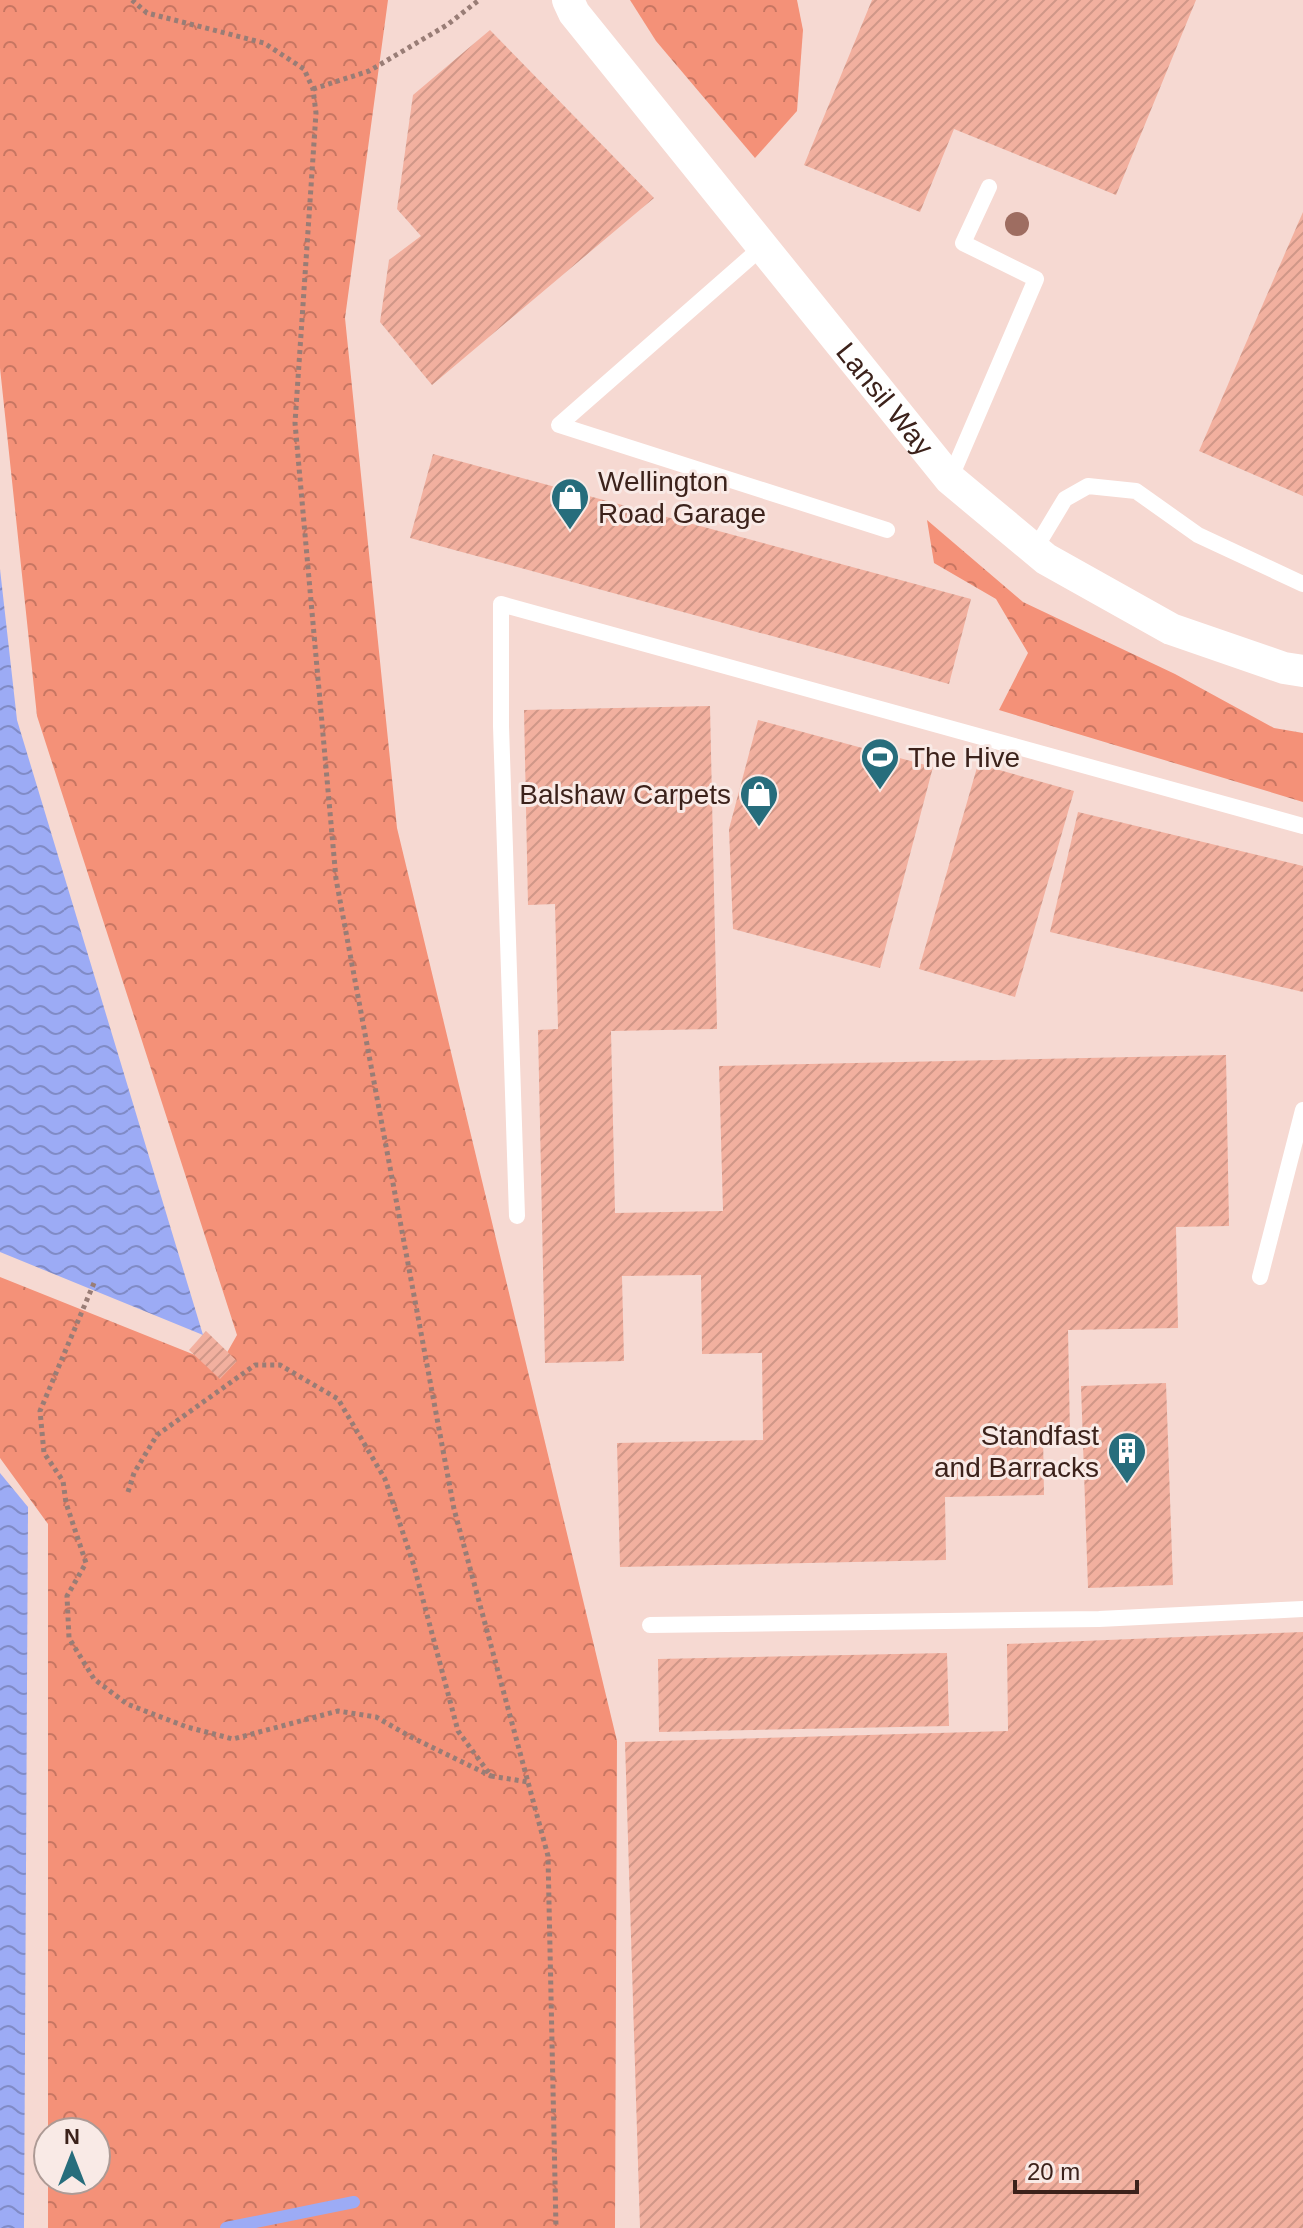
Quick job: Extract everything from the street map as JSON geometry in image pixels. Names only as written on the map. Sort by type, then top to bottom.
[{"type":"street","name":"Lansil Way","points":[[568,0],[574,13],[950,479],[1046,559],[1171,629],[1284,668],[1303,671]]},
{"type":"lane","points":[[950,479],[1036,279],[963,243],[989,187]]},
{"type":"lane","points":[[762,247],[559,425],[887,530]]},
{"type":"lane","points":[[1035,549],[1065,499],[1088,486],[1136,491],[1198,535],[1303,584]]},
{"type":"lane","points":[[517,1216],[501,726],[501,604],[1303,826]]},
{"type":"lane","points":[[1260,1277],[1303,1110]]},
{"type":"lane","points":[[650,1625],[1099,1619],[1303,1609]]},
{"type":"path","points":[[132,0],[147,13],[264,43],[304,69],[313,89],[316,113],[295,423],[336,879],[454,1509],[548,1856],[556,2228]]},
{"type":"path","points":[[313,89],[369,71],[447,25],[479,0]]},
{"type":"path","points":[[94,1283],[40,1411],[44,1453],[63,1481],[66,1503],[86,1563],[67,1596],[69,1638],[94,1679],[127,1704],[187,1727],[233,1739],[338,1711],[376,1717],[491,1776],[528,1782]]},
{"type":"path","points":[[128,1492],[134,1473],[157,1435],[255,1365],[280,1365],[338,1399],[385,1479],[414,1566],[458,1731],[491,1776]]},
{"type":"green space","points":[[0,0],[388,0],[345,318],[397,828],[617,1741],[615,2228],[48,2228],[48,2196],[112,2196],[112,2116],[48,2116],[48,1524],[0,1458],[0,1277],[220,1365],[237,1335],[37,716],[0,368]]},
{"type":"green space","points":[[630,0],[797,0],[803,30],[797,111],[755,158],[656,41]]},
{"type":"green space","points":[[927,520],[1023,602],[1175,674],[1274,728],[1303,733],[1303,802],[999,710],[1028,653],[996,599],[934,563]]},
{"type":"water","points":[[0,569],[17,720],[203,1335],[0,1252]]},
{"type":"water","points":[[0,1473],[28,1507],[24,2228],[0,2228]]},
{"type":"building","points":[[872,0],[1196,0],[1116,195],[954,129],[920,212],[804,165]]},
{"type":"building","points":[[490,30],[654,198],[432,385],[380,322],[389,260],[421,236],[397,209],[413,95]]},
{"type":"building","points":[[1303,212],[1303,496],[1199,451]]},
{"type":"building","points":[[433,454],[971,599],[949,684],[410,538]]},
{"type":"building","points":[[710,706],[717,1029],[611,1031],[615,1213],[723,1211],[719,1066],[1226,1055],[1229,1226],[1176,1227],[1178,1328],[1068,1330],[1070,1434],[1043,1434],[1044,1495],[945,1497],[946,1560],[620,1567],[617,1443],[763,1440],[762,1353],[702,1354],[701,1275],[622,1276],[624,1361],[545,1363],[538,1030],[558,1029],[555,904],[528,905],[524,710]]},
{"type":"building","points":[[758,720],[933,767],[880,968],[733,929],[729,829]]},
{"type":"building","points":[[978,764],[1074,791],[1015,997],[919,969]]},
{"type":"building","points":[[1078,812],[1303,866],[1303,992],[1050,932]]},
{"type":"building","points":[[206,1331],[237,1361],[220,1379],[189,1350]]},
{"type":"building","name":"Standfast and Barracks","points":[[1166,1383],[1173,1585],[1088,1588],[1081,1386]]},
{"type":"building","points":[[1303,1632],[1303,2228],[640,2228],[625,1742],[1008,1731],[1007,1644]]},
{"type":"building","points":[[947,1653],[949,1726],[659,1732],[658,1659]]},
{"type":"waterway","points":[[226,2228],[354,2202]]},
{"type":"place","name":"Wellington Road Garage","points":[[570,531]]},
{"type":"place","name":"The Hive","points":[[880,791]]},
{"type":"place","name":"Balshaw Carpets","points":[[759,828]]},
{"type":"place","name":"Standfast and Barracks","points":[[1127,1485]]}]
